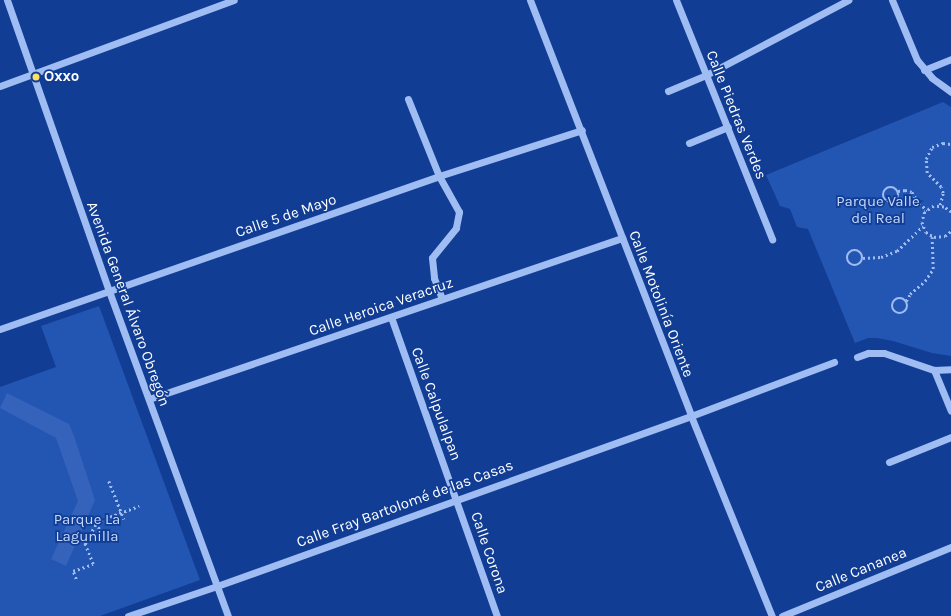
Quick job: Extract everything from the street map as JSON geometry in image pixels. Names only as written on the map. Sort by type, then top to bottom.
[{"type":"street","name":"Avenida General Álvaro Obregón","points":[[7,0],[109,291],[228,616]]},
{"type":"street","points":[[0,86],[234,0]]},
{"type":"street","name":"Calle Motolinía Oriente","points":[[530,0],[582,130],[691,416],[772,616]]},
{"type":"street","name":"Calle Piedras Verdes","points":[[676,0],[772,239]]},
{"type":"street","points":[[668,91],[706,75],[848,0]]},
{"type":"street","points":[[892,0],[910,46],[924,70],[951,92]]},
{"type":"street","points":[[924,70],[951,59]]},
{"type":"street","points":[[408,99],[439,176],[457,207],[459,217],[456,228],[432,258],[434,278],[442,299]]},
{"type":"street","points":[[689,143],[728,127]]},
{"type":"street","name":"Calle 5 de Mayo","points":[[0,329],[439,176],[582,130]]},
{"type":"street","name":"Calle Heroica Veracruz","points":[[149,399],[622,238]]},
{"type":"street","name":"Calle Calpulalpan","points":[[391,317],[457,499]]},
{"type":"street","points":[[857,357],[868,353],[884,353],[934,370],[951,369]]},
{"type":"street","name":"Calle Fray Bartolomé de las Casas","points":[[128,616],[217,586],[691,416],[834,362]]},
{"type":"street","points":[[934,370],[951,411]]},
{"type":"street","points":[[889,462],[951,437]]},
{"type":"street","name":"Calle Corona","points":[[457,499],[497,616]]},
{"type":"street","name":"Calle Cananea","points":[[782,616],[951,547]]},
{"type":"path","points":[[940,205],[943,193],[941,187],[927,173],[926,159],[932,147],[943,143],[951,144]]},
{"type":"path","points":[[898,191],[896,201],[891,203],[884,199],[884,192],[888,188],[893,187],[898,191],[905,190],[912,192],[918,203],[927,210]]},
{"type":"path","points":[[951,212],[940,205],[934,206],[927,210],[923,217],[923,226],[926,232],[932,236],[945,236],[951,231]]},
{"type":"path","points":[[862,258],[881,257],[897,251],[923,226]]},
{"type":"path","points":[[906,301],[902,298],[897,299],[893,303],[894,310],[900,314],[905,312],[908,306],[906,301],[910,294],[925,281],[932,268],[932,236]]},
{"type":"path","points":[[854,251],[859,252],[862,258],[861,263],[855,266],[850,265],[847,258],[849,253],[854,251]]},
{"type":"path","points":[[109,481],[124,520]]},
{"type":"path","points":[[76,579],[73,571],[93,564],[85,544],[96,522],[139,506]]},
{"type":"path","points":[[96,522],[99,529]]},
{"type":"green space","name":"Parque Valle del Real","points":[[943,102],[951,107],[951,356],[932,353],[893,341],[877,338],[868,338],[855,343],[808,229],[797,227],[790,209],[780,206],[766,175]]},
{"type":"green space","name":"Parque La Lagunilla","points":[[99,306],[200,580],[100,616],[0,616],[0,387],[56,367],[41,326]]},
{"type":"building","points":[[7,393],[69,424],[74,436],[95,500],[66,566],[51,559],[78,501],[56,438],[0,408]]},
{"type":"place","name":"Oxxo","points":[[36,77]]}]
